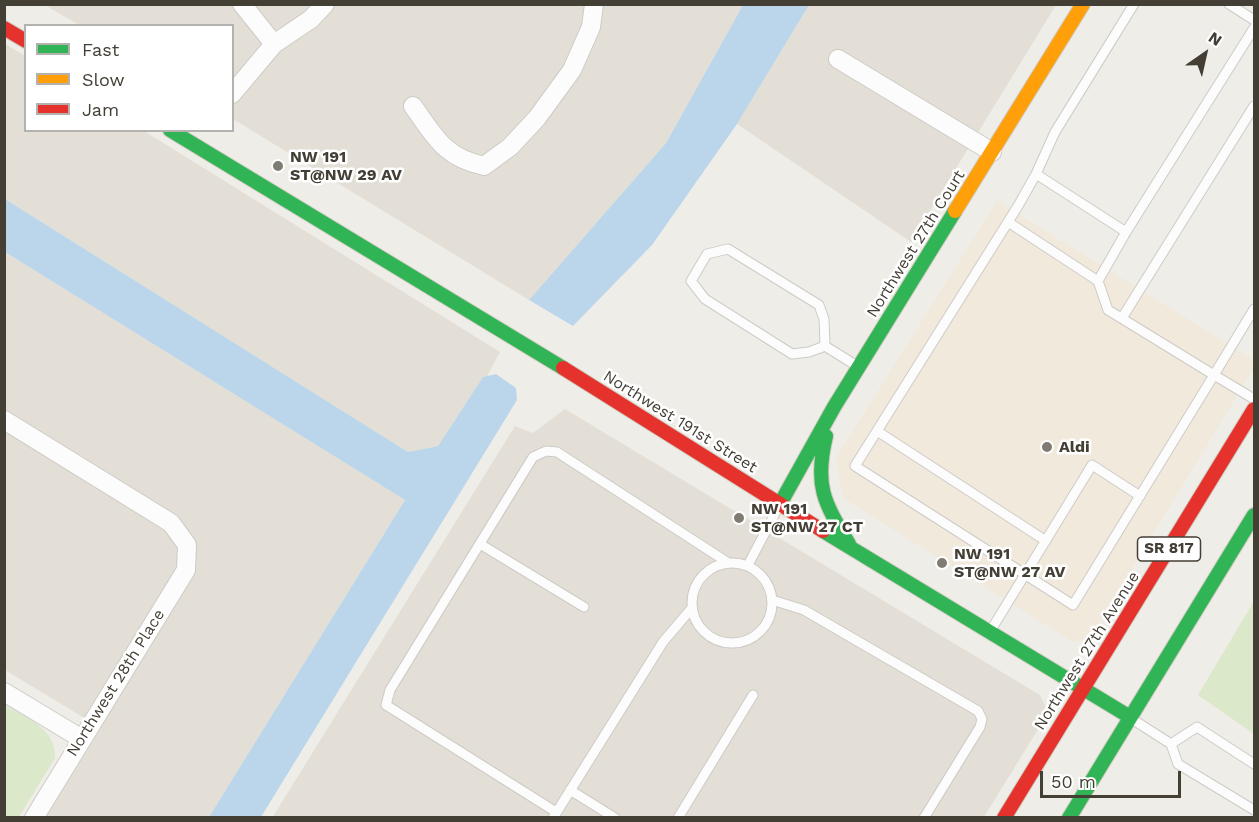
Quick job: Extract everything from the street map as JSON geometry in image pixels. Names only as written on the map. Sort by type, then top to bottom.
[{"type":"street","points":[[242,4],[274,44]]},
{"type":"street","points":[[234,92],[274,44],[311,20],[325,4]]},
{"type":"street","points":[[413,106],[440,145],[466,162],[484,166],[510,147],[537,118],[572,70],[591,27],[594,4]]},
{"type":"street","name":"Northwest 27th Court","points":[[780,504],[834,407],[1083,4]]},
{"type":"street","points":[[4,28],[24,40]]},
{"type":"street","points":[[838,59],[992,152]]},
{"type":"street","name":"Northwest 191st Street","points":[[178,132],[197,137],[852,549],[1130,717]]},
{"type":"street","points":[[834,407],[819,459],[819,481],[826,505],[852,549]]},
{"type":"street","name":"Northwest 27th Avenue","points":[[1004,818],[1254,410]]},
{"type":"street","name":"Northwest 28th Place","points":[[4,420],[171,523],[187,545],[186,570],[33,818]]},
{"type":"street","name":"SR 817","points":[[1069,818],[1254,515]]},
{"type":"street","points":[[4,692],[82,739]]},
{"type":"lane","points":[[1134,4],[1055,132],[1036,174],[1008,222],[855,466],[1073,605],[1254,309]]},
{"type":"lane","points":[[1229,4],[1254,20]]},
{"type":"lane","points":[[1098,281],[1126,232],[1254,28]]},
{"type":"lane","points":[[1122,318],[1254,106]]},
{"type":"lane","points":[[1036,174],[1126,232]]},
{"type":"lane","points":[[1008,222],[1098,281],[1108,310],[1254,399]]},
{"type":"lane","points":[[728,249],[819,305],[824,319],[825,346],[809,352],[792,354],[705,299],[691,281],[707,254],[728,249]]},
{"type":"lane","points":[[825,346],[859,368]]},
{"type":"lane","points":[[877,431],[1046,541]]},
{"type":"lane","points":[[691,609],[694,620],[708,636],[721,643],[733,645],[759,634],[772,609],[772,600],[768,585],[760,574],[748,565],[727,562],[706,573],[697,585],[691,609],[663,642],[554,815],[386,705],[390,690],[533,457],[546,451],[557,452],[727,562]]},
{"type":"lane","points":[[990,632],[1092,465],[1140,496]]},
{"type":"lane","points":[[748,565],[780,504]]},
{"type":"lane","points":[[480,544],[584,607]]},
{"type":"lane","points":[[772,600],[804,610],[978,711],[982,719],[980,727],[924,818]]},
{"type":"lane","points":[[678,818],[753,695]]},
{"type":"lane","name":"Northwest 191st Street","points":[[1130,717],[1171,744],[1178,764],[1254,810]]},
{"type":"lane","points":[[1171,744],[1197,727],[1254,764]]},
{"type":"lane","points":[[570,790],[615,818]]},
{"type":"shaded area","points":[[45,5],[743,5],[666,143],[529,300],[234,120],[234,24],[77,24]]},
{"type":"shaded area","points":[[809,5],[1056,5],[911,242],[737,124]]},
{"type":"shaded area","points":[[4,43],[24,55],[24,132],[146,132],[500,352],[487,376],[483,377],[438,446],[408,452],[5,199]]},
{"type":"shaded area","points":[[997,201],[1254,360],[1254,368],[1089,639],[1073,642],[843,498],[836,458]]},
{"type":"shaded area","points":[[5,252],[405,500],[209,817],[46,817],[101,728],[5,670]]},
{"type":"shaded area","points":[[565,409],[1040,695],[1047,709],[1045,718],[984,817],[272,818],[515,426],[533,433]]},
{"type":"green space","points":[[1254,601],[1254,734],[1198,695]]},
{"type":"green space","points":[[5,705],[46,732],[54,748],[55,758],[19,817],[5,817]]},
{"type":"water","points":[[743,5],[809,5],[737,124],[652,245],[573,326],[529,300],[666,143]]},
{"type":"water","points":[[5,199],[408,452],[438,446],[483,377],[496,374],[516,388],[517,400],[261,817],[209,817],[405,500],[5,252]]},
{"type":"traffic: fast","points":[[173,132],[563,368]]},
{"type":"traffic: fast","points":[[780,504],[834,407],[955,211]]},
{"type":"traffic: fast","points":[[826,436],[821,481],[828,505],[849,544]]},
{"type":"traffic: fast","points":[[1069,818],[1254,515]]},
{"type":"traffic: fast","points":[[823,531],[1130,717]]},
{"type":"traffic: slow","points":[[955,211],[1083,4]]},
{"type":"traffic: jam","points":[[4,28],[24,40]]},
{"type":"traffic: jam","points":[[563,368],[823,531]]},
{"type":"traffic: jam","points":[[1004,818],[1254,409]]},
{"type":"place","name":"NW 191 ST@NW 29 AV","points":[[278,166]]},
{"type":"place","name":"Aldi","points":[[1047,447]]},
{"type":"place","name":"NW 191 ST@NW 27 CT","points":[[739,518]]},
{"type":"place","name":"NW 191 ST@NW 27 AV","points":[[942,563]]}]
